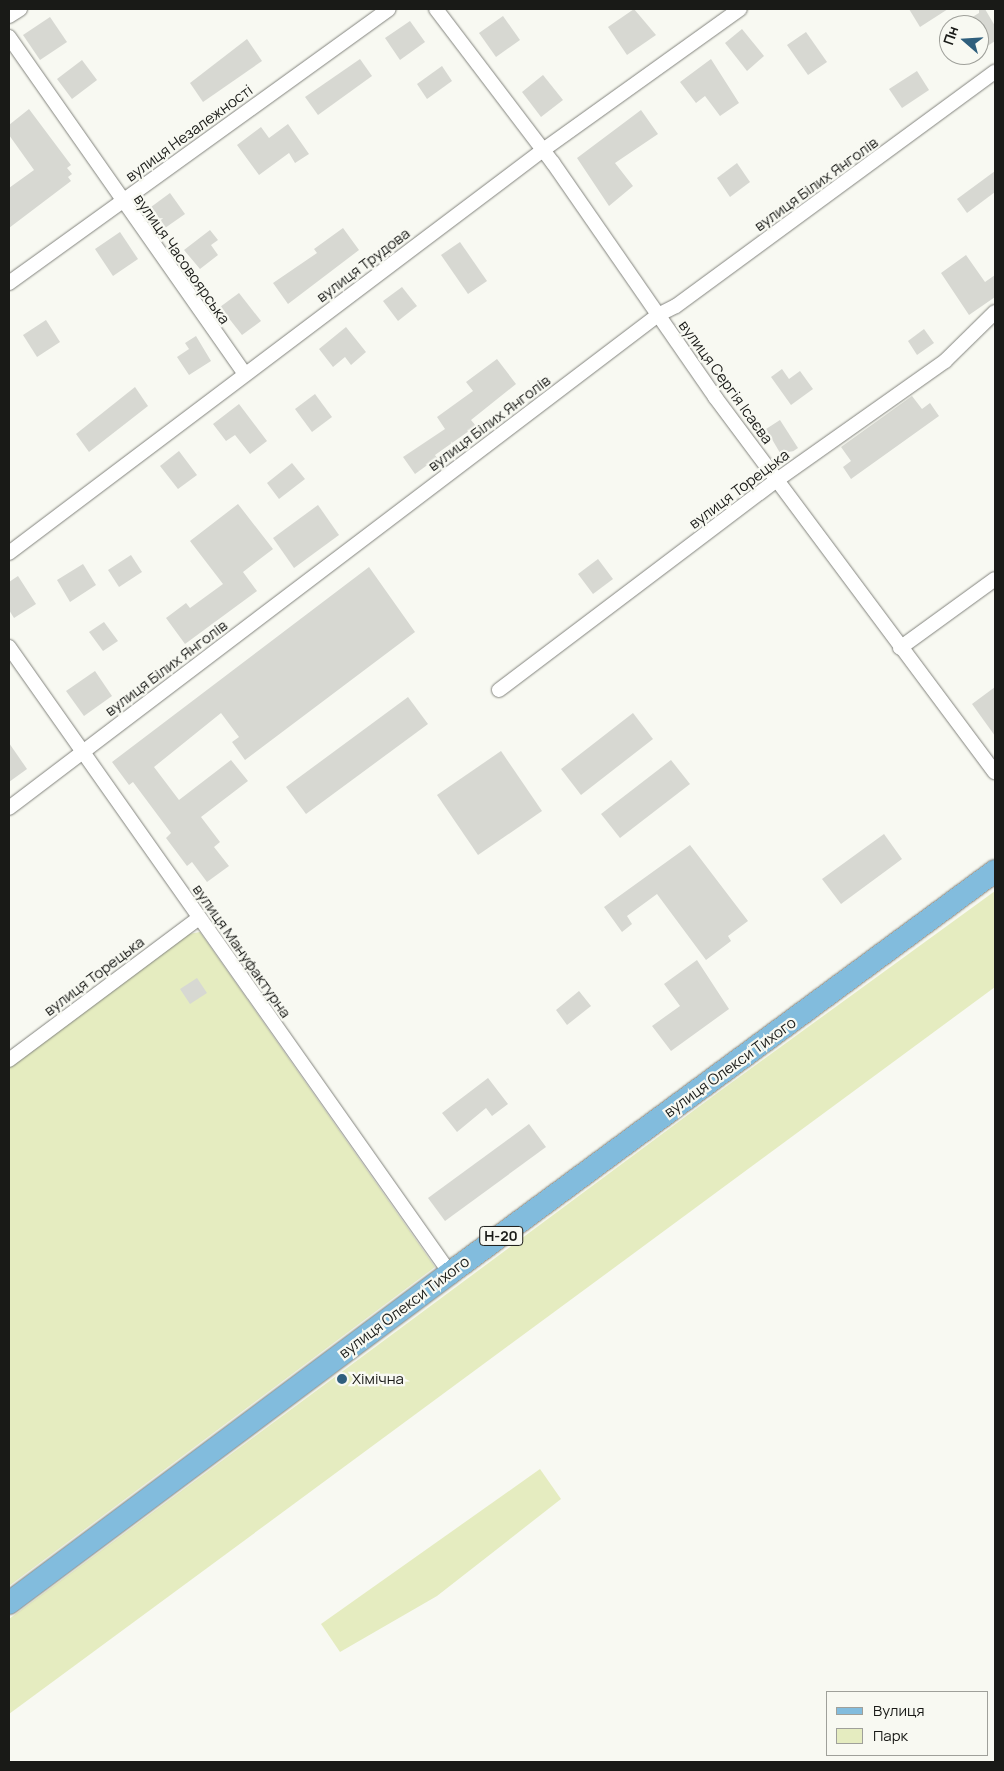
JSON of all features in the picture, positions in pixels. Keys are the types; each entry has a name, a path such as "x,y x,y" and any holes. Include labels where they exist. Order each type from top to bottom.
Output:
{"main road":[{"name":"вулиця Олекси Тихого","path":"9,1603 450,1273 995,872"}],"street":[{"path":"9,16 20,9"},
{"name":"вулиця Незалежності","path":"9,283 389,9"},
{"name":"вулиця Сергія Ісаєва","path":"436,9 543,150 776,480 900,648 995,772"},
{"name":"вулиця Трудова","path":"9,553 543,150 740,9"},
{"name":"вулиця Часовоярська","path":"9,38 109,177 122,201 245,374"},
{"name":"вулиця Білих Янголів","path":"9,808 658,315 684,300 995,72"},
{"name":"вулиця Торецька","path":"499,690 776,480 945,361 995,312"},
{"path":"900,648 995,579"},
{"name":"вулиця Мануфактурна","path":"9,647 450,1273"},
{"name":"вулиця Торецька","path":"9,1060 200,918"}],"green space":[{"path":"995,891 995,987 9,1714 9,1619 720,1091"},
{"path":"200,932 435,1267 9,1586 9,1068 189,934"},
{"path":"540,1469 561,1499 437,1596 340,1652 321,1624"}],"building":[{"path":"634,9 656,35 627,55 608,27"},
{"path":"909,9 948,9 920,27"},
{"path":"979,9 985,9 989,15 976,15 979,13"},
{"path":"503,16 520,40 496,57 479,33"},
{"path":"989,16 995,26 995,41 989,45"},
{"path":"50,17 67,42 40,60 23,35"},
{"path":"410,21 425,42 400,60 385,38"},
{"path":"742,29 764,56 747,71 725,43"},
{"path":"806,32 827,62 808,75 787,45"},
{"path":"247,39 262,61 203,102 190,83"},
{"path":"360,59 372,76 318,115 305,97"},
{"path":"711,59 739,103 720,116 705,96 696,103 680,82"},
{"path":"82,60 97,80 72,99 57,79"},
{"path":"442,66 452,81 427,99 417,84"},
{"path":"917,71 929,90 902,108 889,89"},
{"path":"543,75 563,100 541,117 522,92"},
{"path":"29,109 71,165 67,168 72,174 68,177 71,181 9,228 9,188 34,170 9,135 9,125"},
{"path":"641,110 658,134 615,163 633,186 609,206 577,158"},
{"path":"288,124 309,154 295,163 289,153 259,175 237,145 261,127 269,138"},
{"path":"737,163 750,182 730,197 717,178"},
{"path":"995,171 995,192 967,213 957,199"},
{"path":"170,193 185,214 165,228 151,207"},
{"path":"343,228 359,250 288,304 273,283 317,253 314,249"},
{"path":"210,230 218,240 211,245 218,255 200,269 184,250"},
{"path":"120,232 138,259 113,276 95,249"},
{"path":"460,242 487,281 468,294 441,255"},
{"path":"966,255 985,282 995,275 995,297 969,315 941,273"},
{"path":"402,287 417,306 398,321 383,301"},
{"path":"239,293 261,321 242,335 220,307"},
{"path":"46,320 60,342 37,357 23,335"},
{"path":"346,327 366,352 351,365 345,357 333,367 319,349"},
{"path":"924,329 934,343 917,355 908,341"},
{"path":"196,336 211,361 189,375 177,357 189,349 185,343"},
{"path":"497,359 516,384 471,420 476,426 435,455 437,458 415,474 403,457 445,429 437,417 473,391 466,382"},
{"path":"782,369 789,379 800,371 813,389 791,405 771,377"},
{"path":"135,387 148,406 89,452 76,434"},
{"path":"315,394 332,417 312,432 295,409"},
{"path":"912,396 922,409 930,403 939,416 851,479 843,467 851,461 841,447"},
{"path":"239,404 267,441 250,454 235,435 226,441 213,424"},
{"path":"780,420 798,448 783,458 766,429"},
{"path":"179,451 197,475 178,489 160,466"},
{"path":"292,463 305,479 279,499 267,483"},
{"path":"238,504 273,549 243,572 257,591 185,644 166,618 186,603 190,608 223,584 190,541"},
{"path":"318,505 339,535 294,568 273,538"},
{"path":"131,555 142,572 119,587 108,570"},
{"path":"598,559 613,579 593,594 578,574"},
{"path":"83,564 96,585 70,602 57,580"},
{"path":"369,567 415,632 245,760 232,742 239,737 221,713 154,767 179,800 231,760 248,781 201,817 220,842 214,847 229,866 207,882 192,862 187,866 166,838 171,833 133,782 129,785 112,762"},
{"path":"18,576 36,604 14,618 9,610 9,582"},
{"path":"104,622 118,641 103,651 89,632"},
{"path":"95,671 112,696 84,716 66,691"},
{"path":"995,687 995,736 972,704"},
{"path":"408,697 428,724 306,814 286,787"},
{"path":"633,713 653,739 581,795 561,769"},
{"path":"9,743 27,769 9,782"},
{"path":"501,751 542,811 478,855 437,795"},
{"path":"671,760 690,784 620,838 601,814"},
{"path":"884,834 902,859 841,904 822,879"},
{"path":"690,845 748,921 728,936 731,941 706,960 657,894 627,916 632,924 622,932 604,907"},
{"path":"697,960 729,1009 671,1051 652,1026 680,1006 664,984"},
{"path":"197,978 207,993 190,1004 180,989"},
{"path":"579,991 591,1006 567,1025 556,1010"},
{"path":"488,1078 508,1104 492,1116 486,1108 457,1132 442,1113"},
{"path":"529,1124 546,1147 445,1221 428,1198"}],"place":[{"name":"Хімічна","path":"342,1379"}]}
